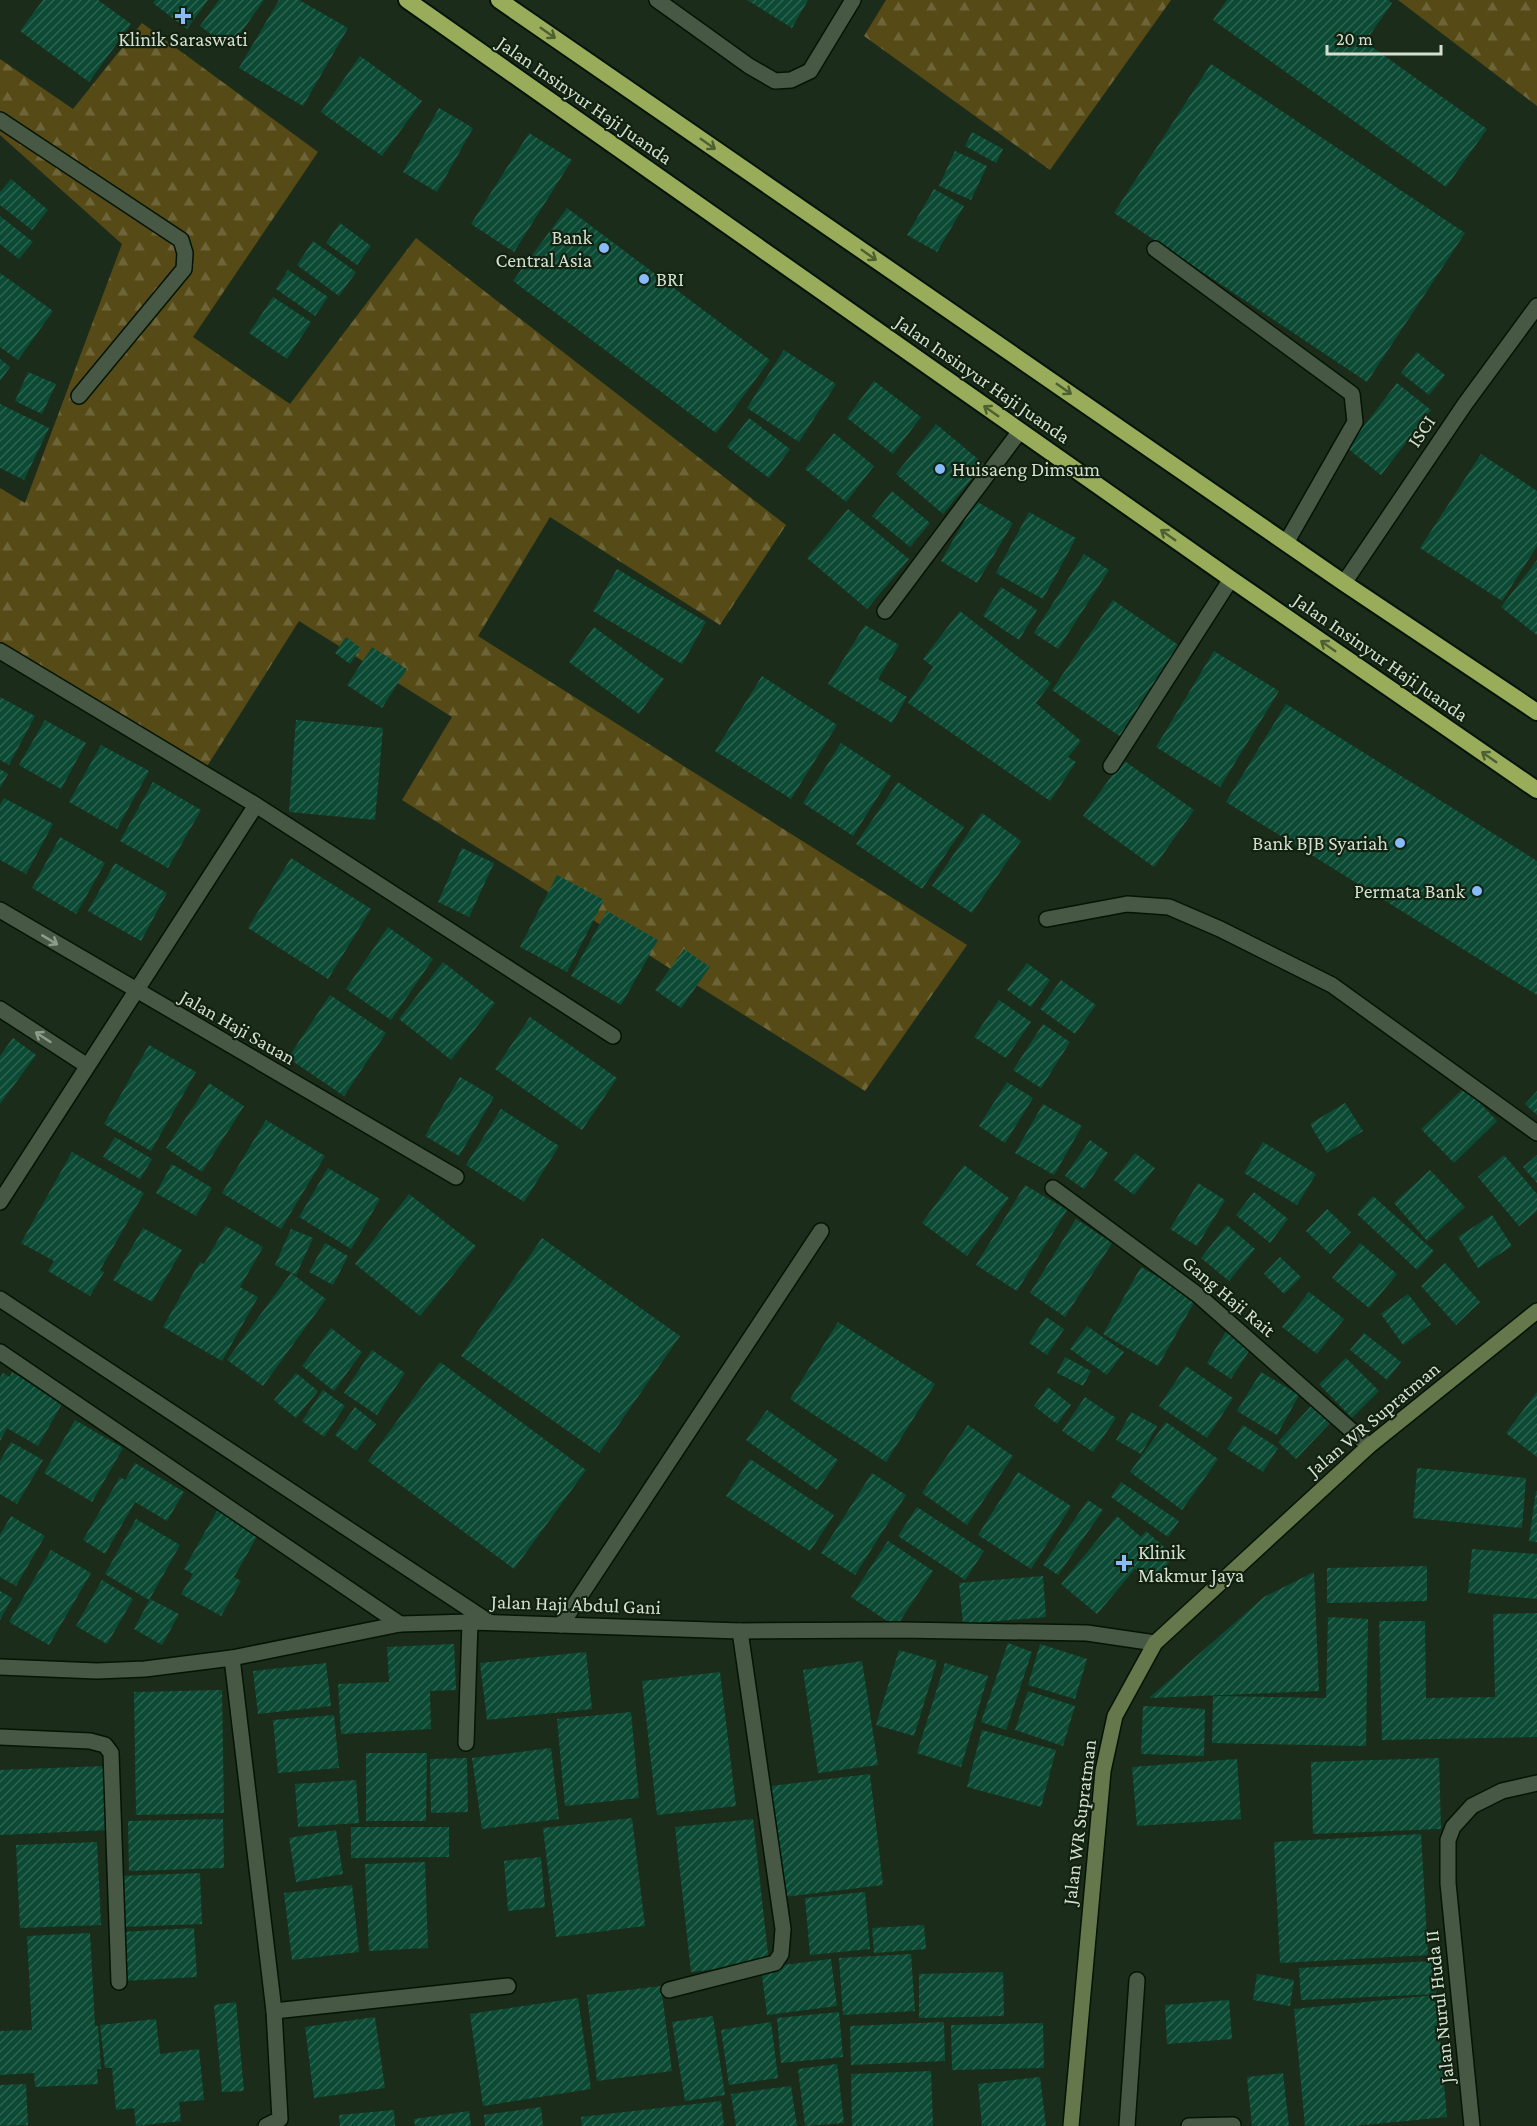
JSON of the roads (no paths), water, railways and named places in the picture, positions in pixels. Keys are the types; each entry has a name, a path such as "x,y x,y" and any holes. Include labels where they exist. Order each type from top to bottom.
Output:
{"highway":[{"name":"Jalan Insinyur Haji Juanda","path":"407,0 1231,579 1537,790"},
{"name":"Jalan Insinyur Haji Juanda","path":"500,0 1344,583 1537,712"}],"main road":[{"name":"Jalan WR Supratman","path":"1071,2126 1102,1771 1115,1716 1155,1643 1370,1446 1537,1311"}],"street":[{"path":"657,0 749,66 776,81 791,80 810,71 853,0"},
{"path":"0,120 182,240 185,253 184,269 79,396"},
{"path":"1155,249 1352,394 1356,422 1286,543"},
{"name":"ISCI","path":"1344,583 1465,404 1537,306"},
{"path":"885,611 1020,431"},
{"path":"1111,766 1231,579"},
{"path":"0,651 256,805 613,1036"},
{"path":"0,1202 86,1065 136,992 256,805"},
{"path":"1047,919 1127,904 1169,907 1220,929 1332,985 1537,1133"},
{"name":"Jalan Haji Sauan","path":"0,910 136,992 456,1177"},
{"path":"0,1009 86,1065"},
{"name":"Gang Haji Rait","path":"1053,1188 1198,1295 1370,1446"},
{"path":"561,1625 821,1231"},
{"path":"0,1299 489,1622"},
{"path":"0,1352 400,1624"},
{"path":"466,1743 470,1622"},
{"name":"Jalan Haji Abdul Gani","path":"0,1667 97,1671 145,1669 232,1658 400,1624 470,1622 740,1631 900,1630 1087,1633 1155,1643"},
{"path":"669,1990 775,1963 781,1954 783,1929 740,1631"},
{"path":"232,1658 274,2012 278,2124"},
{"path":"0,1737 90,1741 105,1745 111,1753 119,1982"},
{"name":"Jalan Nurul Huda II","path":"1472,2126 1446,1859 1453,1827 1472,1806 1502,1791 1537,1783"},
{"path":"1127,2126 1137,1980"},
{"path":"274,2012 508,1986"},
{"path":"1189,2126 1233,2125"}],"place":[{"name":"Klinik Saraswati","path":"183,16"},
{"name":"Bank Central Asia","path":"604,248"},
{"name":"BRI","path":"644,279"},
{"name":"Huisaeng Dimsum","path":"940,469"},
{"name":"Bank BJB Syariah","path":"1400,843"},
{"name":"Permata Bank","path":"1477,891"},
{"name":"Klinik Makmur Jaya","path":"1124,1563"}]}
